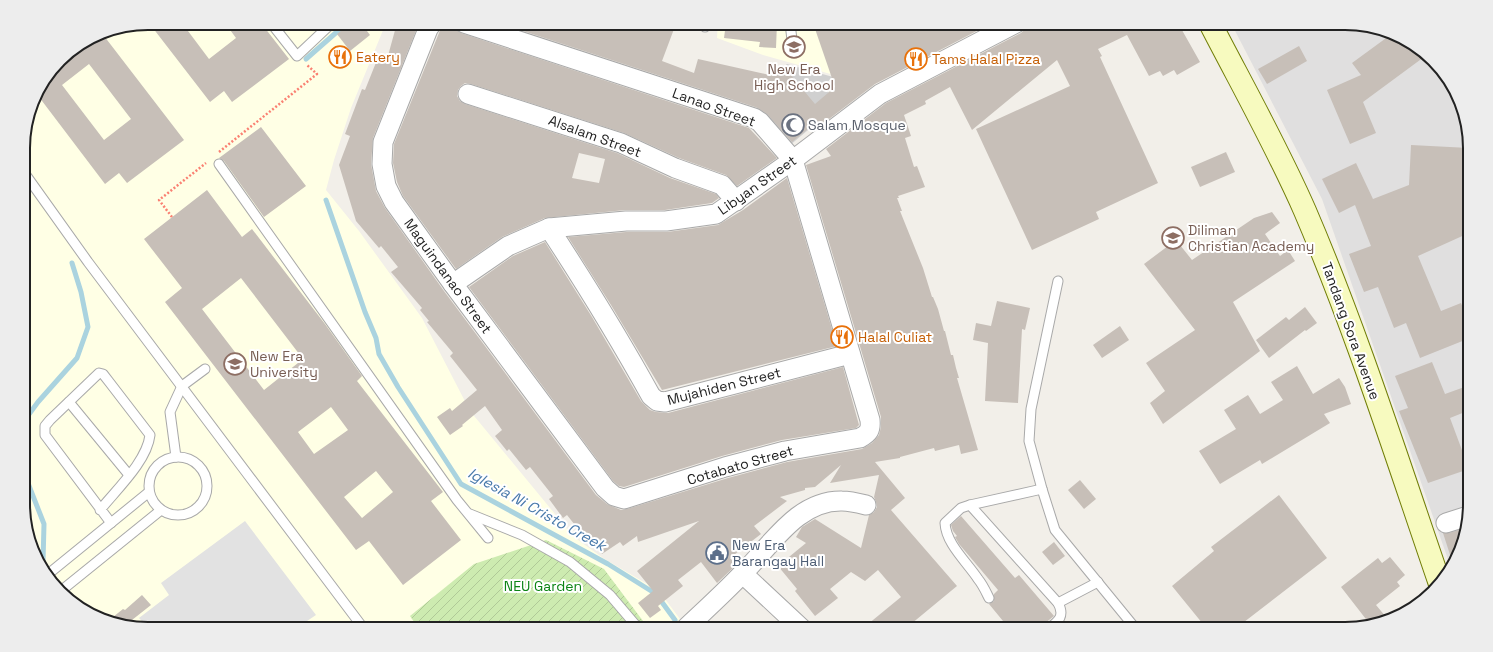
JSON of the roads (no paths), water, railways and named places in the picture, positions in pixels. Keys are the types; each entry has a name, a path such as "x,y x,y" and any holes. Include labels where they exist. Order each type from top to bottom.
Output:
{"main road":[{"name":"Tandang Sora Avenue","path":"1214,30 1286,170 1320,246 1354,337 1438,578"}],"street":[{"name":"Maguindanao Street","path":"428,30 383,142 382,164 386,186 394,202 453,284 596,476 614,496"},
{"name":"Lanao Street","path":"485,30 754,118 760,122 793,160 870,420 871,428 868,434"},
{"name":"Libyan Street","path":"453,284 508,246 549,228 626,221 666,221 716,214 793,160 880,94 1003,30"},
{"name":"Alsalam Street","path":"468,94 621,143 675,168 722,185 736,200"},
{"name":"Mujahiden Street","path":"549,228 619,338 651,396 657,402 665,402 850,354"},
{"name":"Cotabato Street","path":"614,496 624,499 785,451 860,438 868,434"},
{"path":"692,622 743,574 787,526 806,511 825,503 842,501 866,505"},
{"path":"1446,523 1462,518"},
{"path":"743,574 794,622"}],"lane":[{"path":"277,30 297,56 325,30"},
{"path":"791,30 792,40"},
{"path":"216,160 457,500 488,538"},
{"path":"30,181 88,262 359,622"},
{"path":"1058,281 1031,409 1029,441 1055,530 1130,622"},
{"path":"176,457 170,412 182,386 205,369"},
{"path":"100,510 140,460 149,444 150,435 110,382 103,374 99,373 45,426 45,435 100,510 111,523"},
{"path":"69,402 129,475"},
{"path":"176,457 184,457 192,460 204,472 207,489 201,504 195,510 188,514 179,516 171,515 161,510 152,499 149,492 150,475 154,468 160,462 168,458 176,457"},
{"path":"989,598 980,581 949,539 946,531 946,523 961,508 1042,489"},
{"path":"51,572 149,492"},
{"path":"970,505 1058,603 1062,609 1058,622"},
{"path":"65,587 161,510"},
{"path":"469,514 522,535 570,562 610,595 633,622"},
{"path":"1058,603 1098,582"}],"waterway":[{"name":"Iglesia Ni Cristo Creek","path":"306,59 339,30"},
{"name":"Iglesia Ni Cristo Creek","path":"326,200 365,312 376,338 379,354 398,387 461,484 608,564 656,594 675,620"},
{"name":"Iglesia Ni Cristo Creek","path":"30,413 77,358 88,327 81,292 72,263"},
{"name":"Iglesia Ni Cristo Creek","path":"30,488 44,524 43,557"}],"place":[{"name":"New Era High School","path":"794,47"},
{"name":"Eatery","path":"340,57"},
{"name":"Tams Halal Pizza","path":"916,59"},
{"name":"Salam Mosque","path":"793,125"},
{"name":"Diliman Christian Academy","path":"1173,238"},
{"name":"Halal Culiat","path":"842,337"},
{"name":"New Era University","path":"235,364"},
{"name":"New Era Barangay Hall","path":"717,553"}],"park label":[{"name":"NEU Garden","path":"543,586"}]}
